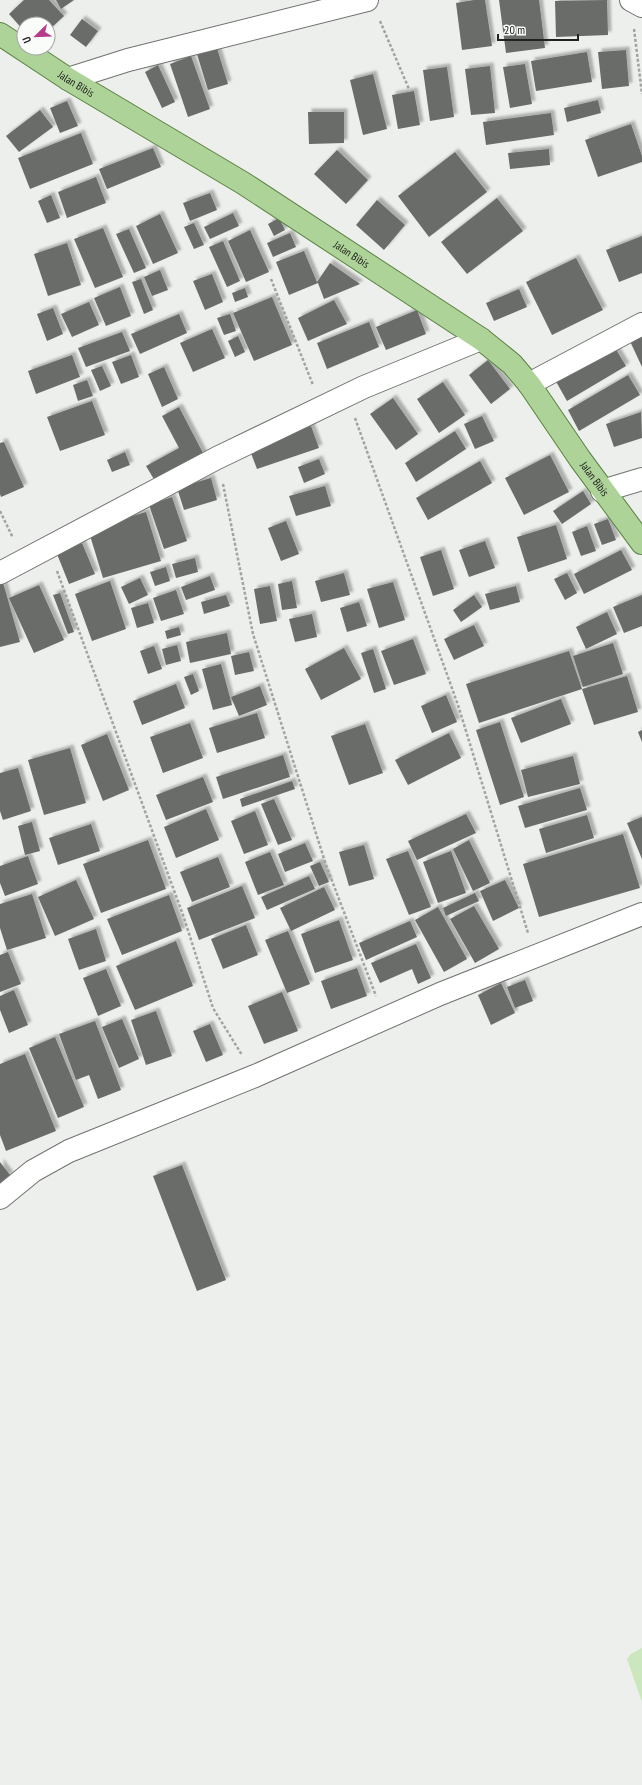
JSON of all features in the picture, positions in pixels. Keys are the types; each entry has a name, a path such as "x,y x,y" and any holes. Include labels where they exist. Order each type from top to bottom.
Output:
{"main road":[{"name":"Jalan Bibis","path":"0,34 68,79 243,183 481,339 512,364 529,384 602,491 642,543"}],"street":[{"path":"631,0 642,6"},
{"path":"68,79 128,60 372,7"},
{"path":"529,384 642,324"},
{"path":"0,573 217,458 364,386 481,339"},
{"path":"602,491 642,479"},
{"path":"0,1198 33,1171 69,1151 255,1076 440,994 642,914"}],"path":[{"path":"631,0 642,94"},
{"path":"372,7 409,89"},
{"path":"270,279 322,407"},
{"path":"347,395 458,705 535,956"},
{"path":"217,458 253,634 326,865 384,1019"},
{"path":"0,511 23,560"},
{"path":"49,548 183,915 213,1008 255,1076"}],"green space":[{"path":"642,1648 642,1702 627,1659 631,1654"}],"building":[{"path":"24,0 49,0 64,16 56,24 56,16 16,16 16,22 9,14"},
{"path":"56,0 74,0 61,9"},
{"path":"485,0 492,46 462,50 456,3"},
{"path":"499,0 539,0 545,48 506,53"},
{"path":"607,0 608,35 556,37 555,1"},
{"path":"82,19 98,31 86,47 70,35"},
{"path":"216,45 228,84 208,90 196,51"},
{"path":"626,50 629,86 602,89 598,52"},
{"path":"587,52 592,82 536,91 531,61"},
{"path":"191,56 210,109 188,117 170,64"},
{"path":"525,64 532,104 510,108 503,67"},
{"path":"158,65 175,102 162,108 145,72"},
{"path":"490,66 495,113 471,115 465,69"},
{"path":"447,67 454,117 430,121 423,70"},
{"path":"373,74 387,129 363,135 350,80"},
{"path":"414,91 420,125 398,129 392,95"},
{"path":"598,100 601,113 567,122 564,108"},
{"path":"67,101 78,126 60,133 50,108"},
{"path":"40,110 53,127 19,152 6,136"},
{"path":"308,112 344,112 344,143 309,144"},
{"path":"551,113 554,135 486,145 483,122"},
{"path":"631,124 642,156 642,162 598,177 585,140"},
{"path":"81,133 93,164 30,189 18,158"},
{"path":"153,148 161,167 107,189 99,169"},
{"path":"549,149 550,165 510,169 508,153"},
{"path":"337,150 368,180 346,204 314,174"},
{"path":"455,152 487,192 429,237 398,196"},
{"path":"96,177 106,203 67,218 58,192"},
{"path":"210,193 217,210 190,221 183,203"},
{"path":"51,195 60,218 47,223 38,201"},
{"path":"497,198 523,231 467,274 441,242"},
{"path":"377,200 405,225 384,250 356,225"},
{"path":"233,213 239,226 210,239 204,227"},
{"path":"160,214 178,253 153,264 136,226"},
{"path":"279,218 285,230 274,236 268,224"},
{"path":"194,223 204,245 194,249 184,227"},
{"path":"103,228 123,277 95,288 74,239"},
{"path":"129,229 146,268 134,273 116,234"},
{"path":"250,230 269,272 246,282 228,241"},
{"path":"290,233 296,247 273,257 267,243"},
{"path":"642,236 642,273 619,282 606,250"},
{"path":"223,241 240,281 227,287 209,247"},
{"path":"67,243 81,285 48,296 34,254"},
{"path":"304,251 317,282 330,263 360,284 324,299 318,283 289,295 276,262"},
{"path":"576,258 603,310 552,335 526,282"},
{"path":"160,270 168,290 152,296 144,277"},
{"path":"212,274 223,302 205,310 193,281"},
{"path":"141,279 153,310 144,314 132,282"},
{"path":"120,287 131,316 106,326 94,298"},
{"path":"245,288 248,297 235,302 232,293"},
{"path":"519,289 527,307 494,321 486,303"},
{"path":"272,297 292,345 254,361 233,313"},
{"path":"334,300 347,324 308,341 298,318"},
{"path":"89,302 99,325 72,337 61,314"},
{"path":"53,308 63,334 47,341 37,314"},
{"path":"417,310 426,334 386,350 376,327"},
{"path":"179,314 187,333 140,354 131,334"},
{"path":"230,314 236,331 224,335 217,318"},
{"path":"369,322 379,347 327,369 317,343"},
{"path":"212,329 225,358 193,372 180,343"},
{"path":"122,332 130,351 86,367 78,348"},
{"path":"642,333 642,367 629,339"},
{"path":"238,336 245,352 235,357 228,341"},
{"path":"612,343 626,366 567,401 554,378"},
{"path":"72,355 80,377 36,394 28,371"},
{"path":"131,355 139,377 121,384 112,362"},
{"path":"488,360 510,389 491,404 469,375"},
{"path":"102,366 111,386 100,391 91,370"},
{"path":"164,367 178,399 162,407 148,374"},
{"path":"628,375 640,395 579,431 568,410"},
{"path":"87,380 93,396 78,401 73,385"},
{"path":"443,382 465,415 439,433 417,399"},
{"path":"393,398 418,434 396,450 370,414"},
{"path":"92,401 105,435 60,451 47,417"},
{"path":"179,407 204,455 155,481 146,466 179,448 162,416"},
{"path":"641,412 642,438 614,447 606,424"},
{"path":"482,416 494,441 475,449 464,424"},
{"path":"311,426 319,448 257,469 249,448"},
{"path":"455,431 466,449 416,482 405,463"},
{"path":"4,442 24,487 1,497 0,443"},
{"path":"125,452 130,465 112,472 107,460"},
{"path":"550,455 569,492 524,515 505,478"},
{"path":"319,459 325,474 304,483 298,467"},
{"path":"480,461 492,483 428,520 416,498"},
{"path":"211,478 217,500 184,510 177,488"},
{"path":"325,486 331,506 296,516 289,496"},
{"path":"583,491 591,504 562,524 553,511"},
{"path":"172,497 187,541 164,549 149,505"},
{"path":"146,512 161,561 103,578 88,529"},
{"path":"608,519 616,540 602,545 594,524"},
{"path":"286,521 299,554 281,561 268,528"},
{"path":"556,525 567,559 528,572 517,537"},
{"path":"587,526 596,551 581,556 572,532"},
{"path":"485,541 495,568 469,577 459,550"},
{"path":"82,543 95,574 69,584 57,554"},
{"path":"441,550 454,589 433,596 420,557"},
{"path":"621,550 632,570 584,594 574,574"},
{"path":"195,558 198,572 176,578 172,564"},
{"path":"166,567 170,581 155,586 150,572"},
{"path":"344,573 350,595 321,602 315,581"},
{"path":"567,573 577,593 565,600 554,579"},
{"path":"210,576 215,590 186,600 181,587"},
{"path":"140,578 148,595 129,604 121,587"},
{"path":"0,579 2,579 20,642 0,647"},
{"path":"110,581 126,629 92,641 75,594"},
{"path":"292,581 297,608 282,610 278,584"},
{"path":"393,582 405,620 379,628 367,589"},
{"path":"39,585 64,640 34,653 9,598"},
{"path":"270,586 277,621 260,624 254,589"},
{"path":"516,586 520,602 490,610 485,594"},
{"path":"176,590 184,614 161,621 153,598"},
{"path":"60,593 74,632 68,634 53,595"},
{"path":"226,595 230,606 204,614 201,602"},
{"path":"474,595 482,607 461,622 453,610"},
{"path":"642,595 642,626 624,633 613,607"},
{"path":"359,602 367,626 347,632 340,608"},
{"path":"148,603 154,623 137,628 131,608"},
{"path":"607,612 617,634 586,649 576,627"},
{"path":"312,614 317,637 295,642 289,619"},
{"path":"474,625 484,646 454,660 444,639"},
{"path":"179,627 181,635 167,639 165,631"},
{"path":"227,633 231,654 190,663 186,642"},
{"path":"413,639 426,674 394,685 381,651"},
{"path":"613,643 623,674 583,687 573,656"},
{"path":"177,645 181,661 166,665 162,649"},
{"path":"154,646 162,669 148,674 140,651"},
{"path":"344,648 361,679 321,700 305,669"},
{"path":"373,649 386,689 374,693 361,653"},
{"path":"569,651 582,689 479,723 466,684"},
{"path":"249,652 254,671 235,675 231,656"},
{"path":"221,664 232,705 213,710 202,669"},
{"path":"193,674 199,691 191,695 184,677"},
{"path":"627,676 638,712 594,725 582,689"},
{"path":"176,684 185,708 142,725 133,701"},
{"path":"260,686 267,705 239,716 231,697"},
{"path":"446,695 457,722 432,733 421,706"},
{"path":"561,699 571,724 521,743 511,718"},
{"path":"257,713 265,738 217,753 209,728"},
{"path":"500,722 524,797 500,805 476,730"},
{"path":"190,723 203,758 163,773 150,737"},
{"path":"365,724 383,773 349,785 331,736"},
{"path":"642,730 642,742 638,732"},
{"path":"449,733 461,758 408,785 395,760"},
{"path":"107,734 129,790 103,801 81,745"},
{"path":"70,748 86,803 44,815 28,760"},
{"path":"283,755 290,777 223,799 216,777"},
{"path":"573,756 580,784 528,797 521,770"},
{"path":"18,768 31,811 3,820 0,811 0,773"},
{"path":"203,777 213,802 166,820 156,795"},
{"path":"292,781 295,789 242,807 240,799"},
{"path":"580,788 587,810 525,828 518,806"},
{"path":"274,799 292,840 278,845 261,804"},
{"path":"206,809 219,840 176,858 164,827"},
{"path":"255,811 268,845 244,854 231,821"},
{"path":"466,814 476,833 417,860 408,841"},
{"path":"587,815 594,838 546,853 539,829"},
{"path":"642,817 642,859 627,823"},
{"path":"32,822 40,851 25,855 18,826"},
{"path":"91,824 100,851 58,865 49,838"},
{"path":"623,834 640,888 539,917 523,864"},
{"path":"148,840 166,889 101,913 83,864"},
{"path":"469,840 490,883 473,891 453,849"},
{"path":"305,843 313,861 285,872 278,854"},
{"path":"364,845 374,879 349,886 339,852"},
{"path":"408,851 431,907 409,915 386,859"},
{"path":"451,851 466,893 438,903 423,862"},
{"path":"270,852 284,885 258,895 245,862"},
{"path":"28,856 38,884 5,896 0,883 0,866"},
{"path":"218,857 230,887 192,902 180,872"},
{"path":"320,862 329,882 319,886 310,866"},
{"path":"309,876 315,889 267,910 261,897"},
{"path":"76,880 94,919 55,936 38,897"},
{"path":"505,880 519,908 493,921 480,891"},
{"path":"242,886 255,918 199,940 187,908"},
{"path":"324,887 335,910 291,931 280,908"},
{"path":"475,893 479,901 446,916 443,908"},
{"path":"32,894 46,938 7,950 0,928 0,904"},
{"path":"169,895 182,931 122,955 107,919"},
{"path":"474,906 499,949 475,963 450,919"},
{"path":"438,907 467,959 444,972 415,920"},
{"path":"339,920 353,960 315,973 301,934"},
{"path":"410,921 417,937 366,960 359,943"},
{"path":"246,925 258,955 223,969 211,939"},
{"path":"96,929 106,961 79,970 68,939"},
{"path":"288,931 310,984 287,993 265,940"},
{"path":"176,941 193,986 135,1010 116,966"},
{"path":"416,944 431,978 418,984 412,969 380,983 371,963"},
{"path":"8,952 21,984 0,992 0,955"},
{"path":"357,968 367,996 331,1009 321,981"},
{"path":"106,969 121,1006 98,1016 83,978"},
{"path":"525,980 533,1001 515,1008 507,987"},
{"path":"501,983 515,1013 491,1025 478,995"},
{"path":"14,990 28,1025 9,1033 0,1010 0,996"},
{"path":"282,992 298,1031 264,1044 248,1006"},
{"path":"156,1011 172,1056 146,1065 131,1020"},
{"path":"122,1019 139,1059 119,1068 102,1027"},
{"path":"95,1021 121,1090 98,1099 89,1075 76,1080 59,1034"},
{"path":"210,1024 223,1055 206,1062 193,1031"},
{"path":"55,1037 84,1107 58,1118 29,1048"},
{"path":"25,1054 56,1131 6,1151 0,1135 0,1064"},
{"path":"0,1162 10,1175 0,1183"},
{"path":"182,1165 226,1280 197,1291 153,1176"}]}
